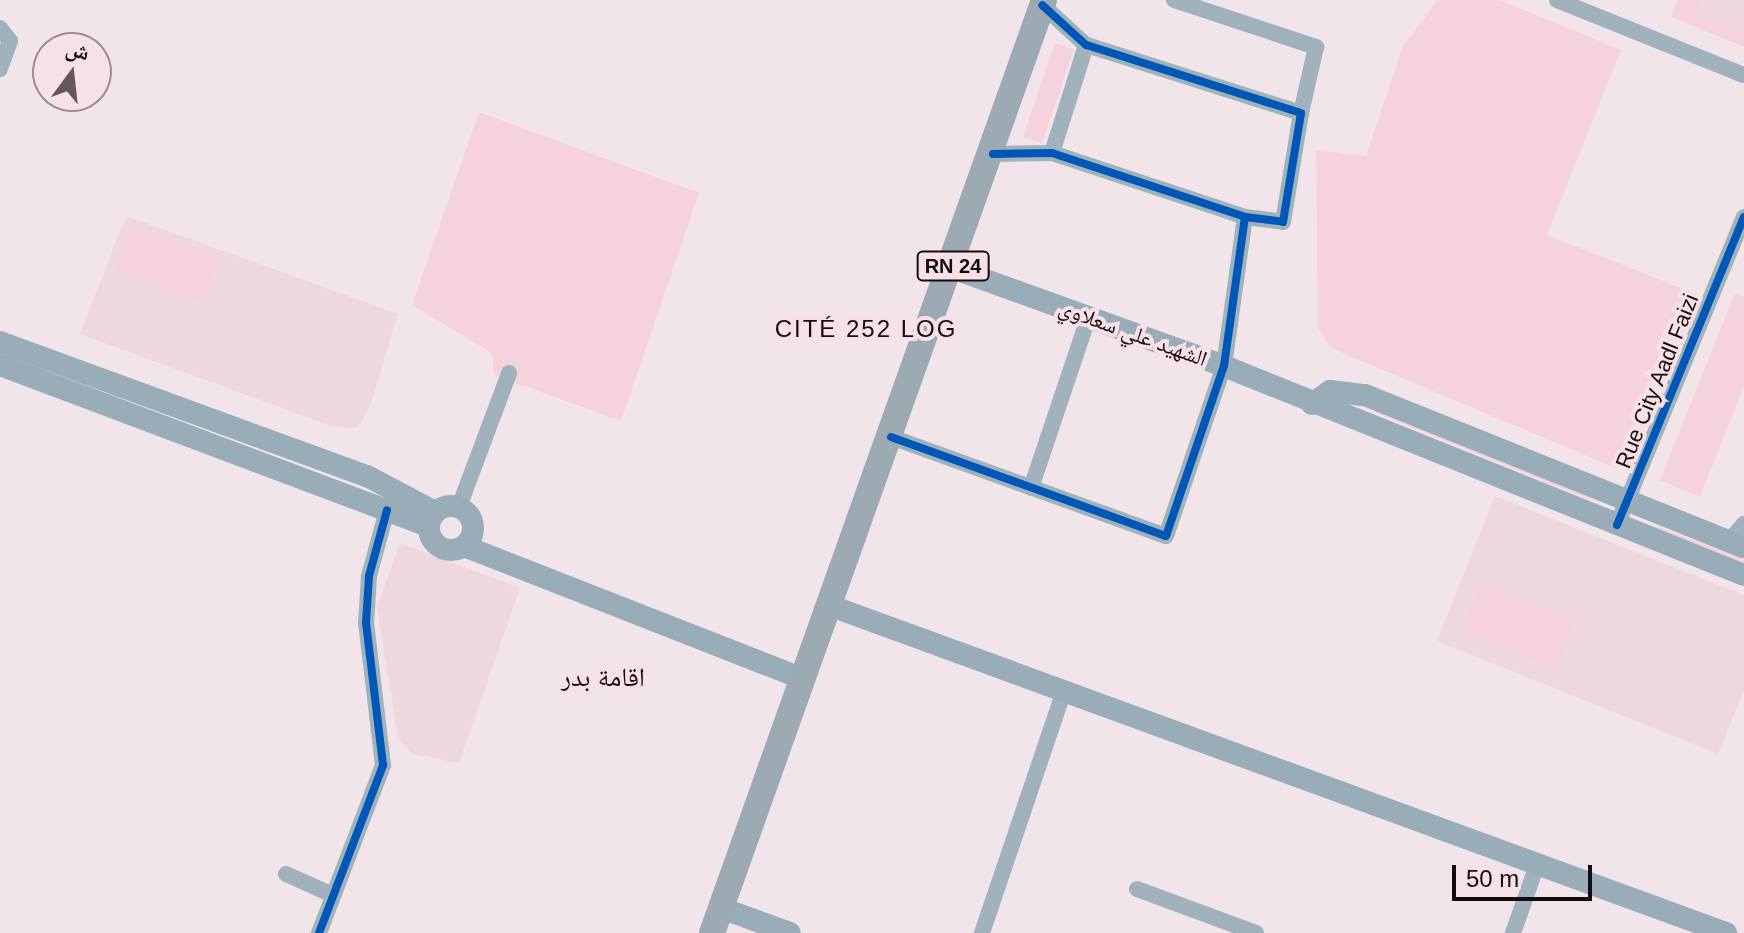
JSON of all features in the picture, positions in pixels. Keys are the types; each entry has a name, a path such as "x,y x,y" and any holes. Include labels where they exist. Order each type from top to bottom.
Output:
{"main road":[{"name":"RN 24","path":"712,933 993,154 1043,3"},
{"name":"الشهيد علي سعلاوي","path":"952,268 1224,366 1312,404"},
{"path":"0,342 367,476 432,519 444,549 468,540 806,672"},
{"path":"0,365 387,510 432,519 459,507 468,540"},
{"name":"Rue City Aadl Faizi","path":"1312,404 1330,391 1353,391 1627,500 1739,537"},
{"path":"1312,404 1744,575"},
{"path":"831,606 1063,694 1726,933"},
{"path":"721,908 790,933"}],"street":[{"path":"993,154 1052,153 1245,217 1283,222 1301,113 1316,47 1174,0"},
{"path":"1557,0 1744,75"},
{"path":"1043,3 1086,45 1301,113"},
{"path":"0,28 10,41 0,69"},
{"path":"1052,153 1086,45"},
{"path":"891,437 1166,536 1224,366 1245,217"},
{"name":"Rue City Aadl Faizi","path":"1617,525 1737,254 1743,223"},
{"path":"1031,488 1089,316"},
{"path":"459,507 509,373"},
{"path":"319,933 383,765 366,623 369,576 387,510"},
{"path":"982,933 1063,694"},
{"path":"1513,933 1537,865"},
{"path":"286,874 333,895"},
{"path":"1137,889 1256,933"}],"shaded area":[{"path":"1438,0 1500,0 1621,50 1547,235 1691,292 1618,469 1331,348 1318,328 1316,150 1366,156 1403,46"},
{"path":"1678,0 1744,0 1744,35 1675,7"},
{"path":"1678,0 1700,0 1695,14 1744,34 1744,47 1671,17"},
{"path":"1055,43 1074,49 1042,143 1023,137"},
{"path":"479,112 699,193 621,421 494,375 492,353 412,305"},
{"path":"126,216 398,314 369,409 357,428 334,427 80,334"},
{"path":"132,228 218,260 202,302 116,270"},
{"path":"1735,293 1744,297 1744,386 1700,497 1660,480"},
{"path":"1370,407 1589,495 1590,500 1374,412"},
{"path":"1495,496 1744,595 1744,690 1718,754 1437,641"},
{"path":"1656,526 1744,559 1744,564 1658,529"},
{"path":"400,543 520,588 459,763 413,754 398,738 377,607"},
{"path":"1481,584 1574,621 1556,668 1462,631"}],"cycle path":[{"path":"993,154 1052,153 1245,217 1283,222 1301,113 1086,45 1042,5"},
{"path":"891,437 1166,536 1224,366 1245,217"},
{"path":"1617,525 1744,217"},
{"path":"319,933 383,765 366,623 369,576 387,510"}],"district":[{"name":"CITÉ 252 LOG","path":"866,329"},
{"name":"اقامة بدر","path":"603,678"}]}
